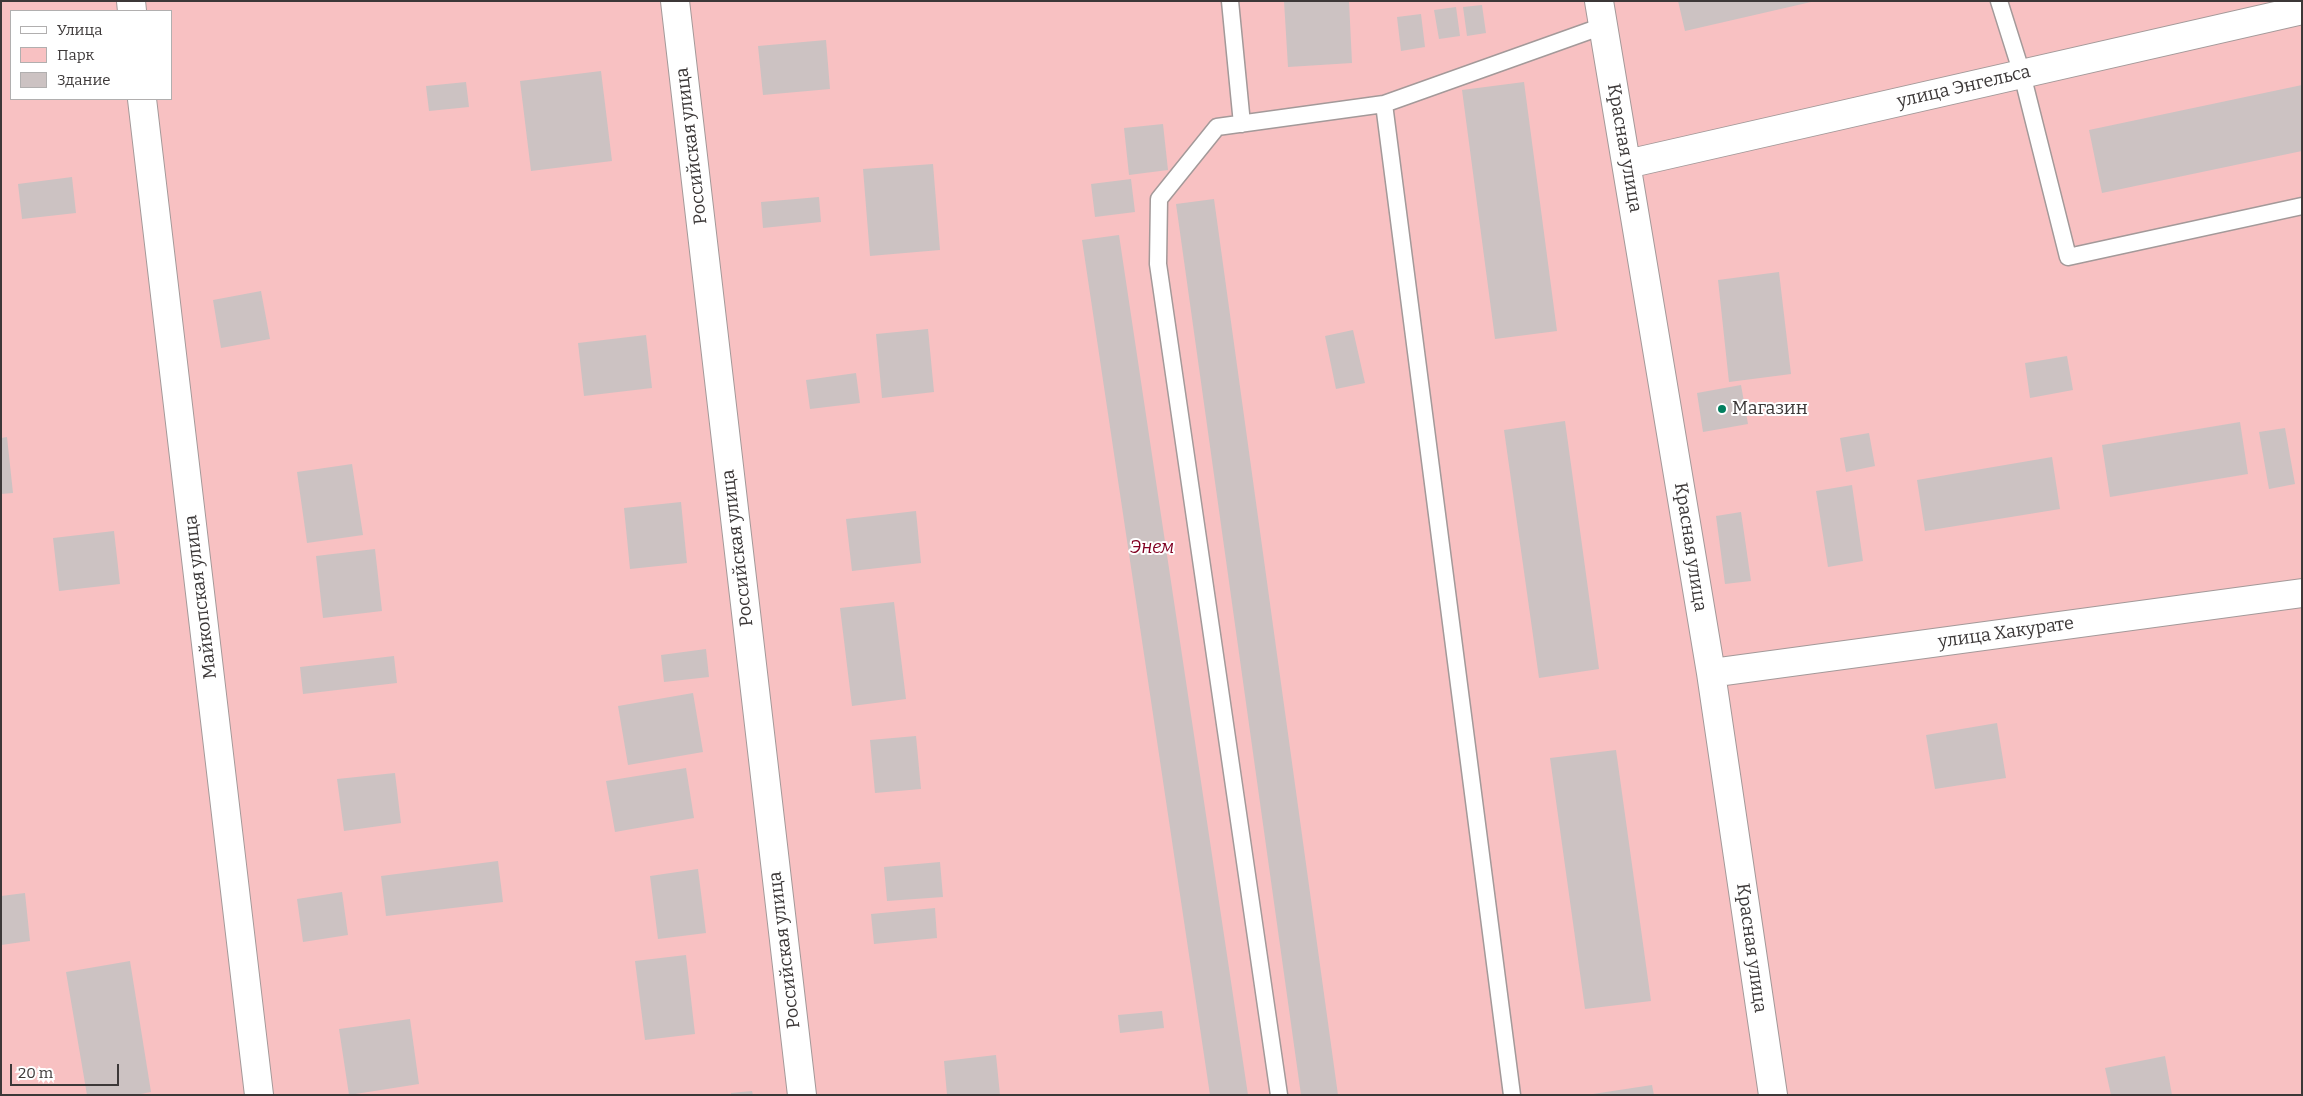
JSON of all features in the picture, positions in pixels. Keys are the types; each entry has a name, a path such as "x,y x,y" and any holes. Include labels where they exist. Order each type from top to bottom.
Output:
{"street":[{"name":"Российская улица","path":"675,1 802,1095"},
{"name":"улица Энгельса","path":"1627,164 2302,10"},
{"name":"Красная улица","path":"1601,13 1711,673 1773,1095"},
{"name":"Майкопская улица","path":"142,100 259,1095"},
{"name":"улица Хакурате","path":"1711,673 2302,593"}],"lane":[{"path":"1230,1 1242,124"},
{"path":"1999,1 2022,74 2068,257 2302,206"},
{"path":"1279,1095 1158,264 1159,200 1217,127 1384,104 1601,13"},
{"path":"1384,104 1512,1095"}],"green space":[{"name":"Энем","path":"1,1 2302,1 2302,1095 1,1095"}],"building":[{"path":"1284,1 1349,1 1352,63 1288,67"},
{"path":"1678,1 1811,1 1811,2 1685,31"},
{"path":"1482,5 1486,33 1467,36 1463,7"},
{"path":"1456,7 1460,36 1439,39 1434,10"},
{"path":"1421,14 1425,47 1401,51 1397,17"},
{"path":"826,40 830,89 763,95 758,46"},
{"path":"601,71 612,161 531,171 520,81"},
{"path":"466,82 469,107 429,111 426,86"},
{"path":"1524,82 1557,331 1495,339 1462,90"},
{"path":"2302,85 2302,151 2102,193 2089,130"},
{"path":"1163,124 1168,170 1129,175 1124,128"},
{"path":"933,164 940,250 870,256 863,169"},
{"path":"72,177 76,213 22,219 18,184"},
{"path":"1131,179 1135,212 1095,217 1091,184"},
{"path":"819,197 821,222 763,228 761,202"},
{"path":"1214,199 1338,1095 1301,1095 1176,204"},
{"path":"1119,235 1248,1095 1210,1095 1082,240"},
{"path":"1779,272 1791,374 1729,382 1718,280"},
{"path":"261,291 270,339 221,348 213,300"},
{"path":"928,329 934,392 882,398 876,334"},
{"path":"1353,330 1365,383 1336,389 1325,336"},
{"path":"646,335 652,388 584,396 578,343"},
{"path":"2067,356 2073,390 2030,398 2025,363"},
{"path":"856,373 860,403 810,409 806,380"},
{"name":"Магазин","path":"1741,385 1748,424 1703,432 1697,393"},
{"path":"1565,421 1599,669 1539,678 1504,430"},
{"path":"2240,422 2248,474 2110,497 2102,445"},
{"path":"2285,428 2295,484 2269,489 2259,432"},
{"path":"1869,433 1875,466 1846,472 1840,438"},
{"path":"7,437 13,493 1,494 1,438"},
{"path":"2052,457 2060,509 1925,531 1917,480"},
{"path":"352,464 363,535 307,543 297,472"},
{"path":"1852,485 1863,561 1828,567 1816,491"},
{"path":"681,502 687,563 630,569 624,508"},
{"path":"916,511 921,563 852,571 846,519"},
{"path":"1741,512 1751,581 1725,584 1716,516"},
{"path":"114,531 120,584 59,591 53,538"},
{"path":"375,549 382,611 323,618 316,556"},
{"path":"894,602 906,699 852,706 840,608"},
{"path":"706,649 709,677 664,682 661,655"},
{"path":"394,656 397,683 303,694 300,667"},
{"path":"693,693 703,752 628,765 618,706"},
{"path":"1997,723 2006,778 1935,789 1926,735"},
{"path":"916,736 921,789 875,793 870,740"},
{"path":"1616,750 1651,1001 1585,1009 1550,758"},
{"path":"686,768 694,818 615,832 606,781"},
{"path":"395,773 401,823 344,831 337,779"},
{"path":"498,861 503,902 386,916 381,876"},
{"path":"940,862 943,897 887,901 884,867"},
{"path":"698,869 706,933 658,939 650,876"},
{"path":"342,892 348,935 303,942 297,899"},
{"path":"25,893 30,941 1,945 1,896"},
{"path":"935,908 937,938 874,944 871,914"},
{"path":"686,955 695,1034 645,1040 635,961"},
{"path":"130,961 151,1092 136,1095 87,1095 66,972"},
{"path":"1162,1011 1164,1028 1120,1033 1118,1015"},
{"path":"410,1019 419,1084 349,1095 339,1029"},
{"path":"996,1055 1000,1095 947,1095 944,1061"},
{"path":"2165,1056 2172,1095 2111,1095 2105,1068"},
{"path":"1652,1085 1654,1095 1593,1095 1593,1094"},
{"path":"752,1091 753,1095 731,1095 731,1093"}],"place":[{"name":"Магазин","path":"1722,409"}]}
